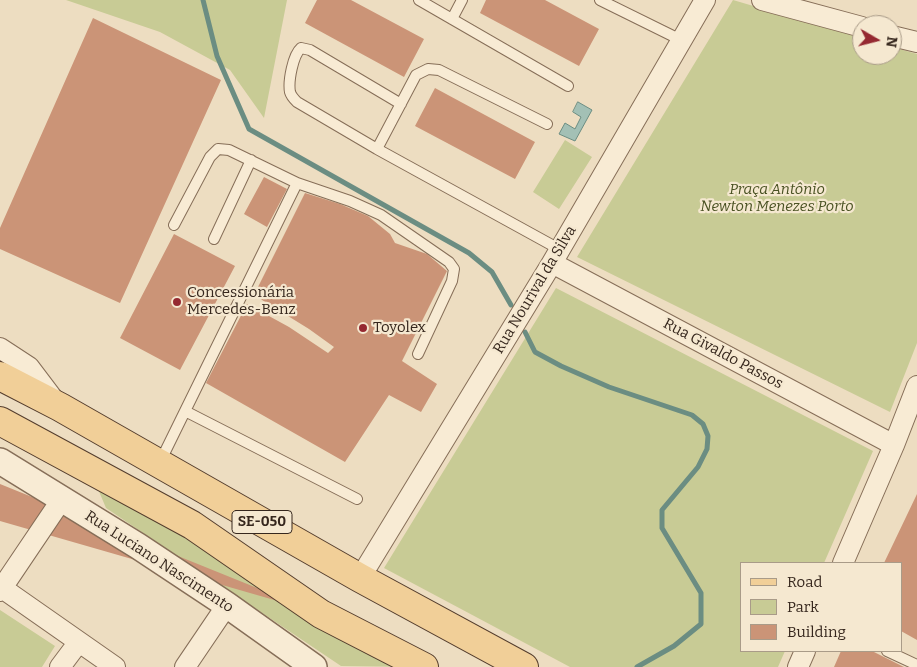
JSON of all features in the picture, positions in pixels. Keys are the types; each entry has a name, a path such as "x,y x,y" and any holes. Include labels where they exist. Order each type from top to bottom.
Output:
{"main road":[{"name":"SE-050","path":"0,376 60,407 360,578 524,667"},
{"name":"SE-050","path":"0,421 192,525 321,614 424,667"}],"street":[{"name":"Rua Nourival da Silva","path":"360,578 555,256 705,0"},
{"path":"762,0 852,24"},
{"path":"902,38 917,42"},
{"name":"Rua Givaldo Passos","path":"555,256 894,445"},
{"path":"0,348 29,367 60,407"},
{"path":"843,562 894,445 917,386"},
{"name":"Rua Luciano Nascimento","path":"0,461 138,546 227,605 314,667"},
{"path":"62,499 1,589 115,667"},
{"path":"185,667 227,605"},
{"path":"60,667 78,643"},
{"path":"798,667 805,652"}],"lane":[{"path":"418,0 568,86"},
{"path":"452,19 462,0"},
{"path":"600,0 682,40"},
{"path":"401,104 310,50 301,48 296,53 289,83 290,94 297,102 555,256"},
{"path":"377,149 416,76 428,68 439,70 547,124"},
{"path":"174,225 210,157 218,150 229,150 298,184 350,201 381,215 449,262 454,269 452,281 418,354"},
{"path":"214,239 251,160"},
{"path":"159,463 298,184"},
{"path":"185,411 357,500"},
{"path":"889,652 917,665"}],"green space":[{"path":"66,0 287,0 264,118 230,70 160,32"},
{"name":"Praça Antônio Newton Menezes Porto","path":"733,0 852,35 852,65 902,65 902,50 917,54 917,343 890,412 577,257"},
{"path":"565,140 592,157 559,209 533,192"},
{"path":"556,288 873,451 824,562 740,562 740,652 785,652 778,667 570,667 384,568"},
{"path":"98,489 417,667 341,666 106,508"},
{"path":"0,610 55,646 42,667 0,667"}],"shaded area":[{"path":"578,102 592,110 575,141 559,134 565,123 575,129 581,117 573,112"}],"building":[{"path":"317,0 351,0 424,39 404,77 305,23"},
{"path":"486,0 545,0 599,29 579,66 480,13"},
{"path":"93,18 221,80 120,303 0,249 0,228"},
{"path":"435,88 535,142 515,179 415,126"},
{"path":"264,177 287,189 267,227 244,214"},
{"name":"Toyolex","path":"305,193 340,204 368,216 390,234 395,243 427,254 447,271 402,361 437,384 421,412 389,395 345,462 206,383 247,304 289,327 328,353 334,347 254,295"},
{"name":"Concessionária Mercedes-Benz","path":"174,234 235,266 180,370 120,338"},
{"path":"0,484 309,609 309,610 0,521"},
{"path":"917,494 917,640 902,632 902,562 884,562"},
{"path":"841,652 874,652 904,667 834,667"}],"waterway":[{"path":"203,0 217,56 249,129 469,253 492,272 511,305"},
{"path":"525,332 535,352 561,366 609,387 692,415 703,424 708,436 707,449 698,467 662,510 662,528 701,593 701,624 674,646 637,667"}],"place":[{"name":"Concessionária Mercedes-Benz","path":"177,302"},
{"name":"Toyolex","path":"363,328"}]}
